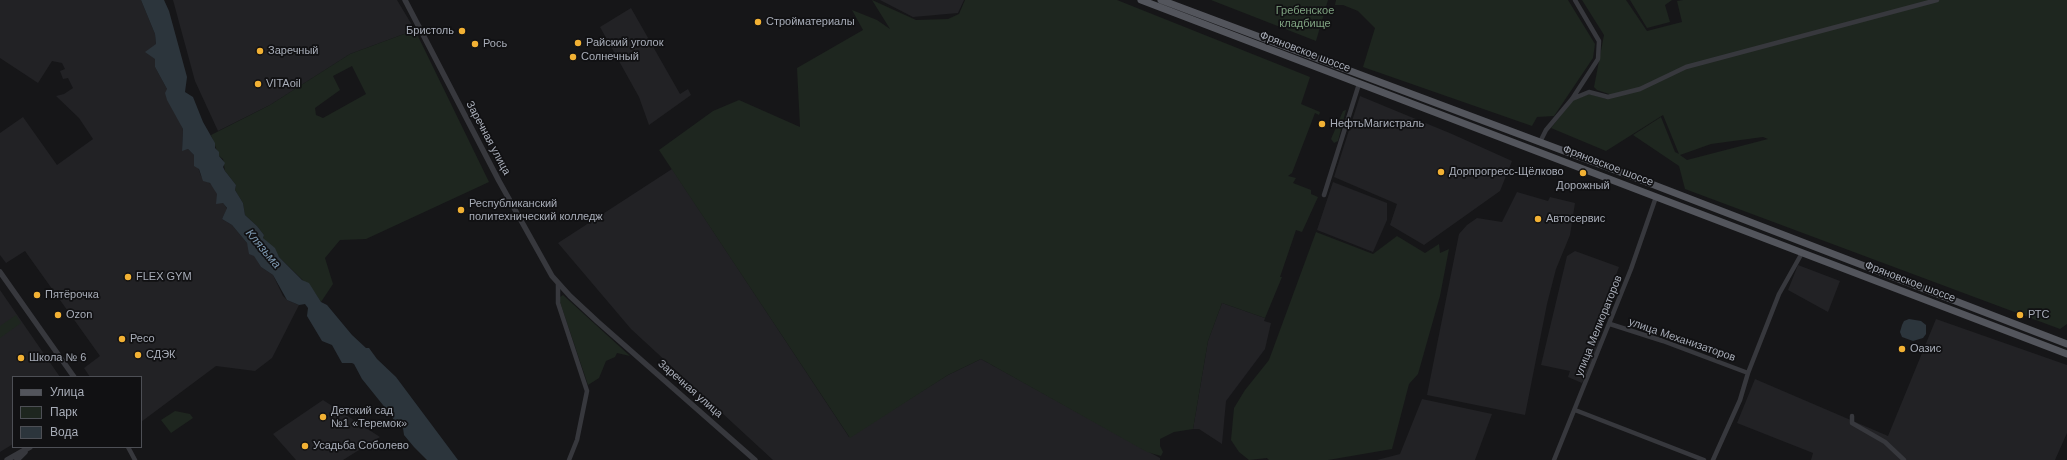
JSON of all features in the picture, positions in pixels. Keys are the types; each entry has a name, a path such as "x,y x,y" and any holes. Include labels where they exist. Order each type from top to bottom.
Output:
{"main road":[{"name":"Фряновское шоссе","path":"1140,0 2067,354"},
{"name":"Фряновское шоссе","path":"1161,0 1540,142 2067,344"}],"street":[{"name":"Заречная улица","path":"405,0 533,244 558,283 598,322 755,460"},
{"path":"1540,142 1546,130 1572,99 1598,59 1600,41 1575,0"},
{"path":"1572,99 1589,92 1608,97 1640,89 1686,67 1936,0"},
{"path":"1324,195 1359,84"},
{"name":"улица Мелиораторов","path":"1554,460 1610,324 1656,197"},
{"path":"1713,460 1740,400 1748,373 1779,294 1802,253"},
{"path":"0,272 73,376"},
{"path":"558,283 558,303 587,391 577,440 569,460"},
{"name":"улица Механизаторов","path":"1610,324 1663,340 1748,373"},
{"path":"1575,410 1704,460"},
{"path":"1852,416 1852,423 1885,442 1904,460"},
{"path":"7,460 28,448"},
{"path":"17,460 29,448"},
{"path":"129,448 135,460"}],"shaded area":[{"path":"0,0 141,0 155,34 155,67 167,89 183,129 182,150 188,149 194,155 201,176 213,186 227,209 222,219 232,225 247,243 261,267 273,275 283,296 287,300 299,305 272,358 255,371 216,366 142,421 142,376 89,376 84,368 100,356 25,251 6,263 0,255 0,133 23,117 57,165 93,139 79,118 56,96 64,94 73,88 68,78 63,79 60,71 65,69 62,63 52,61 38,83 0,58"},
{"path":"173,0 397,0 415,30 350,54 270,105 218,131 195,81"},
{"path":"880,0 964,0 958,13 913,17"},
{"path":"631,8 680,94 688,89 691,95 649,125 639,97 600,27"},
{"path":"1360,96 1452,134 1512,161 1500,191 1424,245 1390,225 1397,204 1334,177"},
{"path":"672,169 849,437 948,375 981,359 1160,458 1160,460 773,460 631,329 558,243"},
{"path":"1333,182 1387,203 1387,220 1373,252 1317,230"},
{"path":"1517,192 1548,201 1550,197 1575,203 1570,235 1556,269 1547,304 1525,415 1427,395 1459,234 1467,225 1477,218 1502,222"},
{"path":"1575,251 1619,267 1593,338 1601,341 1582,383 1568,377 1570,371 1541,365 1567,256"},
{"path":"1798,265 1840,281 1828,312 1788,290"},
{"path":"0,290 59,376 12,376 12,445 0,452"},
{"path":"1222,303 1265,318 1264,321 1271,323 1265,349 1226,401 1222,444 1199,429 1193,429 1208,341"},
{"path":"1936,319 2067,365 2067,433 2055,460 1811,460 1813,453 1737,423 1755,379 1888,436"},
{"path":"1422,399 1492,414 1475,460 1377,460 1400,454"},
{"name":"Детский сад №1 «Теремок»","path":"323,400 380,437 343,460 296,460 273,434"}],"green space":[{"path":"872,0 916,20 948,19 959,14 965,0 1117,0 1310,77 1301,104 1320,112 1319,115 1315,113 1292,173 1288,176 1296,178 1293,183 1311,190 1311,194 1318,197 1302,232 1296,230 1280,277 1282,277 1265,318 1222,303 1208,341 1193,429 1174,432 1160,439 1160,446 1163,452 1161,456 1147,452 981,359 948,375 850,438 659,150 713,111 739,100 800,127 797,68 863,30 852,10 877,20 890,29"},
{"name":"Гребенское кладбище","path":"1211,0 1328,0 1316,41"},
{"path":"1336,0 1568,0 1595,44 1593,58 1554,116 1537,117 1532,126 1363,67 1375,28 1358,11 1343,5 1335,5"},
{"path":"1582,0 1626,0 1647,31 1682,22 1677,1 1683,0 2067,0 2067,324 2060,329 1685,189 1679,166 1633,135 1661,117 1675,152 1679,154 1663,115 1606,151 1551,128 1573,100 1589,94 1607,99 1609,94 1597,90 1594,87 1604,35","holes":["1763,137 1768,139 1687,160 1680,155 1711,144"]},
{"path":"1630,0 1672,0 1665,5 1670,22 1647,28"},
{"path":"415,30 489,182 366,239 340,240 325,258 333,284 321,302 313,290 279,257 263,238 264,235 257,226 245,215 243,203 235,190 236,185 225,171 223,159 219,156 211,135 270,105 350,54","holes":["352,66 366,94 323,118 316,115 315,108 340,90 333,76"]},
{"path":"1346,110 1338,141 1334,143 1331,139 1343,111"},
{"path":"1316,232 1373,254 1397,236 1425,253 1439,244 1440,253 1449,249 1440,296 1418,374 1409,384 1392,449 1328,460 1269,460 1267,458 1249,460 1239,452 1231,440 1234,408 1245,390 1269,360"},
{"path":"563,295 630,356 617,353 615,357 606,361 599,378 588,385 560,302 560,297"},
{"path":"16,315 21,323 0,338 0,326"},
{"path":"175,411 190,414 193,418 171,433 161,420"}],"water":[{"name":"Клязьма","path":"141,0 164,0 169,11 187,77 185,92 193,97 203,122 215,143 215,148 225,163 223,167 236,185 235,190 243,203 245,215 257,226 264,235 263,238 275,248 279,257 302,280 309,283 321,302 327,305 352,335 366,348 369,348 377,359 396,377 458,460 427,460 414,447 404,435 403,428 397,426 391,415 362,379 354,364 342,363 332,345 322,341 307,316 308,308 305,304 299,305 287,300 273,275 261,267 254,256 249,254 247,243 232,225 222,219 227,208 223,203 216,204 217,194 210,183 203,181 199,169 194,166 194,155 188,149 182,151 183,129 167,100 165,93 167,89 155,67 155,59 145,52 156,44 155,34"},
{"path":"1909,319 1921,321 1926,325 1926,334 1923,338 1913,341 1902,337 1900,332 1902,325 1904,321"}],"place":[{"name":"Стройматериалы","path":"758,22"},
{"name":"Бристоль","path":"462,31"},
{"name":"Райский уголок","path":"578,43"},
{"name":"Рось","path":"475,44"},
{"name":"Заречный","path":"260,51"},
{"name":"Солнечный","path":"573,57"},
{"name":"VITAoil","path":"258,84"},
{"name":"НефтьМагистраль","path":"1322,124"},
{"name":"Дорпрогресс-Щёлково","path":"1441,172"},
{"name":"Дорожный","path":"1583,173"},
{"name":"Республиканский политехнический колледж","path":"461,210"},
{"name":"Автосервис","path":"1538,219"},
{"name":"FLEX GYM","path":"128,277"},
{"name":"Пятёрочка","path":"37,295"},
{"name":"Ozon","path":"58,315"},
{"name":"РТС","path":"2020,315"},
{"name":"Ресо","path":"122,339"},
{"name":"Оазис","path":"1902,349"},
{"name":"СДЭК","path":"138,355"},
{"name":"Школа № 6","path":"21,358"},
{"name":"Детский сад №1 «Теремок»","path":"323,417"},
{"name":"Усадьба Соболево","path":"305,446"}]}
